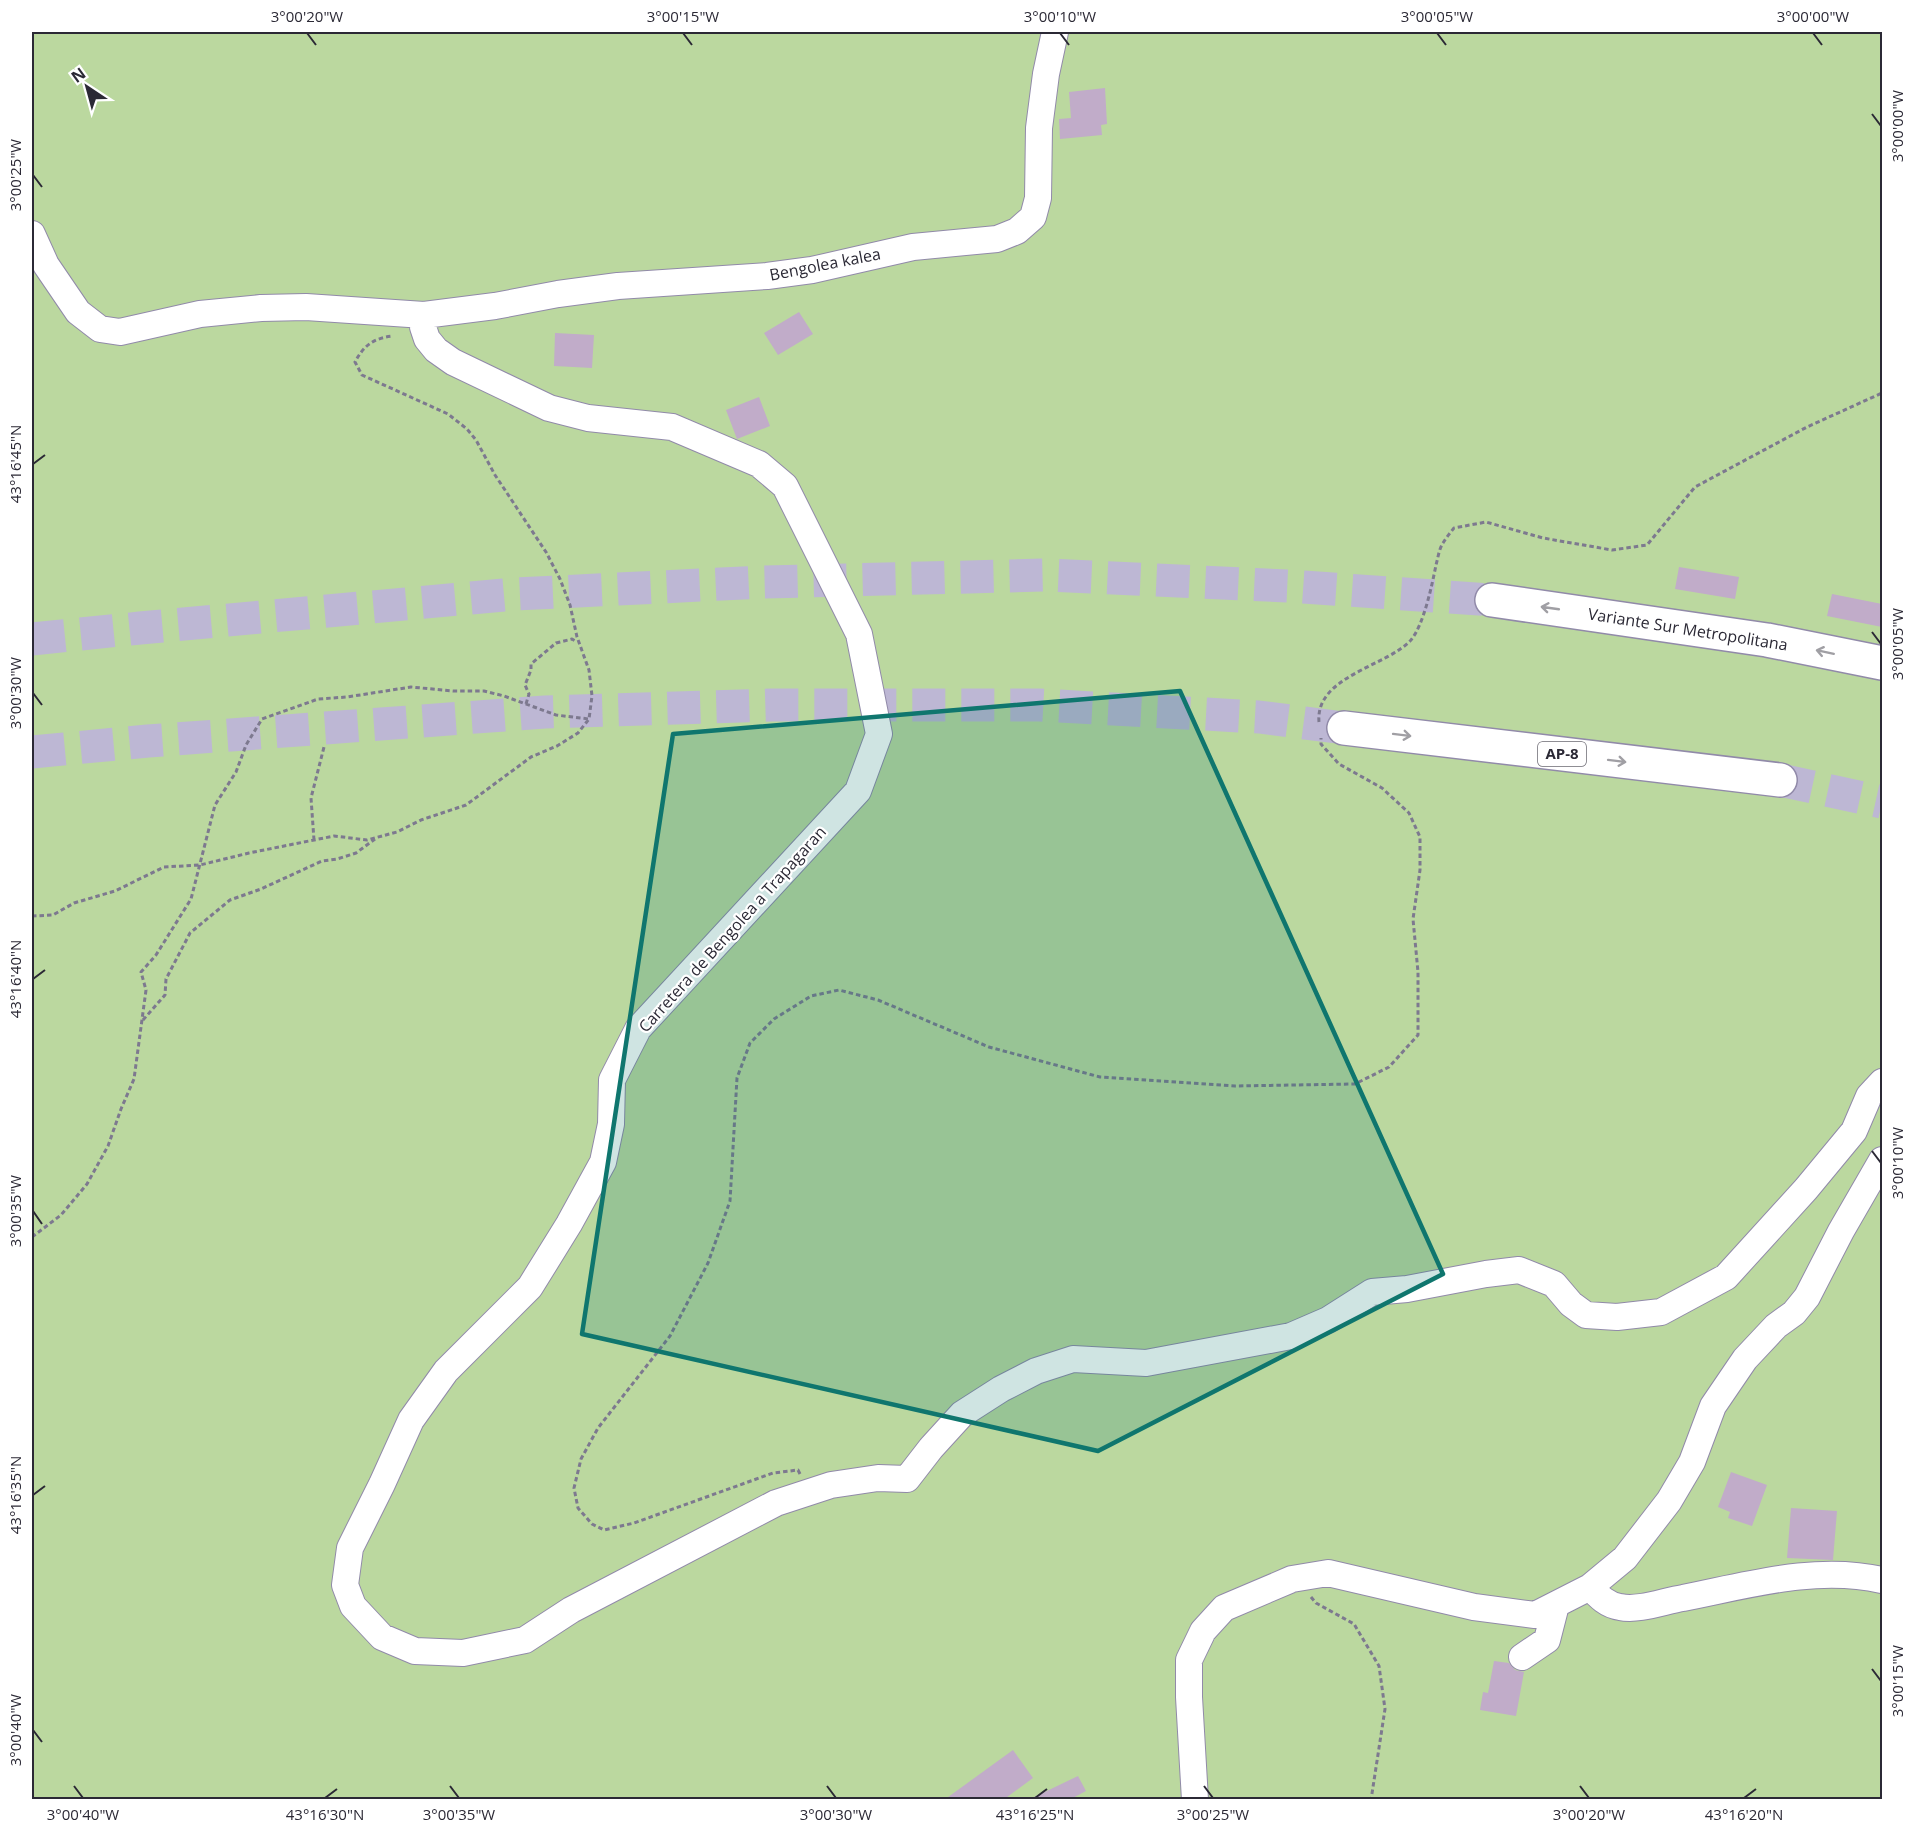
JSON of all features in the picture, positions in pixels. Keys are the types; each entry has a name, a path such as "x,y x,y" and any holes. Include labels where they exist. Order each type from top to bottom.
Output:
{"highway":[{"name":"Variante Sur Metropolitana","path":"1492,600 1767,640 1882,663"},
{"name":"AP-8","path":"1328,728 1780,780"}],"street":[{"name":"Bengolea kalea","path":"424,315 618,286 767,276 812,270 913,247 997,239 1017,231 1033,217 1038,198 1038,128 1055,32"},
{"path":"32,234 58,285 78,312 100,329 120,332 200,314 261,308 306,307 424,315"},
{"name":"Carretera de Bengolea a Trapagaran","path":"424,315 423,327 427,339 436,350 453,362 549,408 588,418 672,427 759,465 785,486 859,634 879,734 858,791 638,1029 612,1080 611,1124 603,1162 569,1224 530,1287 446,1371 411,1420 350,1548 345,1585 353,1606 382,1636 415,1651 463,1653 525,1640 571,1610 776,1503 831,1485 878,1478 907,1479 962,1414 1001,1389 1036,1371 1073,1359 1146,1363 1291,1336 1328,1320 1372,1292 1407,1289 1519,1270 1554,1284 1571,1304 1586,1315 1617,1317 1661,1312 1726,1277 1806,1189 1854,1131 1869,1096 1882,1083"},
{"path":"1194,1800 1189,1660 1203,1630 1224,1608 1292,1579 1328,1573 1474,1606 1535,1615 1590,1587 1625,1558 1669,1501 1692,1462 1713,1406 1744,1359 1776,1326 1794,1313 1807,1297 1841,1231 1882,1160"},
{"path":"1590,1587 1605,1602 1621,1608 1643,1606 1821,1573 1861,1575 1882,1580"},
{"path":"1522,1657 1547,1640 1556,1605"}],"path":[{"path":"32,916 53,915 74,903 115,891 164,867 200,865 334,836 367,840 397,832 421,820 466,806 531,757 557,746 578,733 589,719 592,696 588,670 570,605 546,552 528,528 476,440 467,429 448,414 362,375 355,362 363,347 379,337 399,335 424,315"},
{"path":"810,1492 798,1470 773,1473 634,1523 604,1530 592,1524 578,1508 574,1488 580,1459 598,1428 670,1336 708,1263 730,1201 737,1078 750,1043 774,1019 811,996 839,990 878,1000 989,1047 1100,1077 1235,1086 1355,1084 1389,1067 1418,1035 1418,972 1413,919 1420,870 1420,837 1408,813 1382,788 1339,764 1321,744 1328,728 1318,713 1330,692 1362,669 1412,639 1424,613 1442,544 1454,528 1486,522 1543,538 1612,550 1647,545 1695,487 1808,427 1882,393"},
{"path":"526,704 529,694 525,685 531,664 556,643 572,639 579,642"},
{"path":"32,1237 61,1215 87,1184 108,1146 134,1079 146,990 141,972 156,955 191,899 215,805 225,793 246,745 262,719 318,699 411,687 484,691 556,715 589,719"},
{"path":"314,840 310,798 324,747"},
{"path":"143,1020 165,995 166,978 190,933 230,900 261,889 322,861 356,853 376,838"},
{"path":"1292,1579 1316,1603 1354,1624 1379,1666 1385,1709 1371,1800"}],"highlighted area":[{"path":"1180,691 1443,1274 1098,1451 582,1334 673,734"}],"green space":[{"path":"32,32 1882,32 1882,1799 32,1800"}],"building":[{"path":"1105,88 1107,124 1101,125 1102,135 1060,139 1059,119 1071,118 1069,92"},
{"path":"799,312 813,334 778,355 764,333"},
{"path":"555,333 594,335 592,368 554,366"},
{"path":"759,397 770,426 737,439 726,410"},
{"path":"1679,567 1739,577 1735,599 1675,589"},
{"path":"1832,594 1882,604 1882,627 1827,616"},
{"path":"1731,1472 1767,1485 1752,1526 1728,1518 1730,1512 1718,1507"},
{"path":"1791,1508 1837,1511 1833,1560 1787,1558"},
{"path":"1494,1661 1509,1663 1515,1670 1524,1672 1516,1716 1480,1710 1483,1692 1488,1693"},
{"path":"1013,1750 1033,1778 1003,1800 944,1800"},
{"path":"1078,1776 1086,1791 1069,1800 1028,1800"}],"tunnel":[{"path":"32,639 515,594 764,582 1047,575 1288,586 1492,600"},
{"path":"32,752 148,741 545,712 771,705 1040,705 1259,717 1344,728"},
{"path":"1780,780 1882,802"}]}
